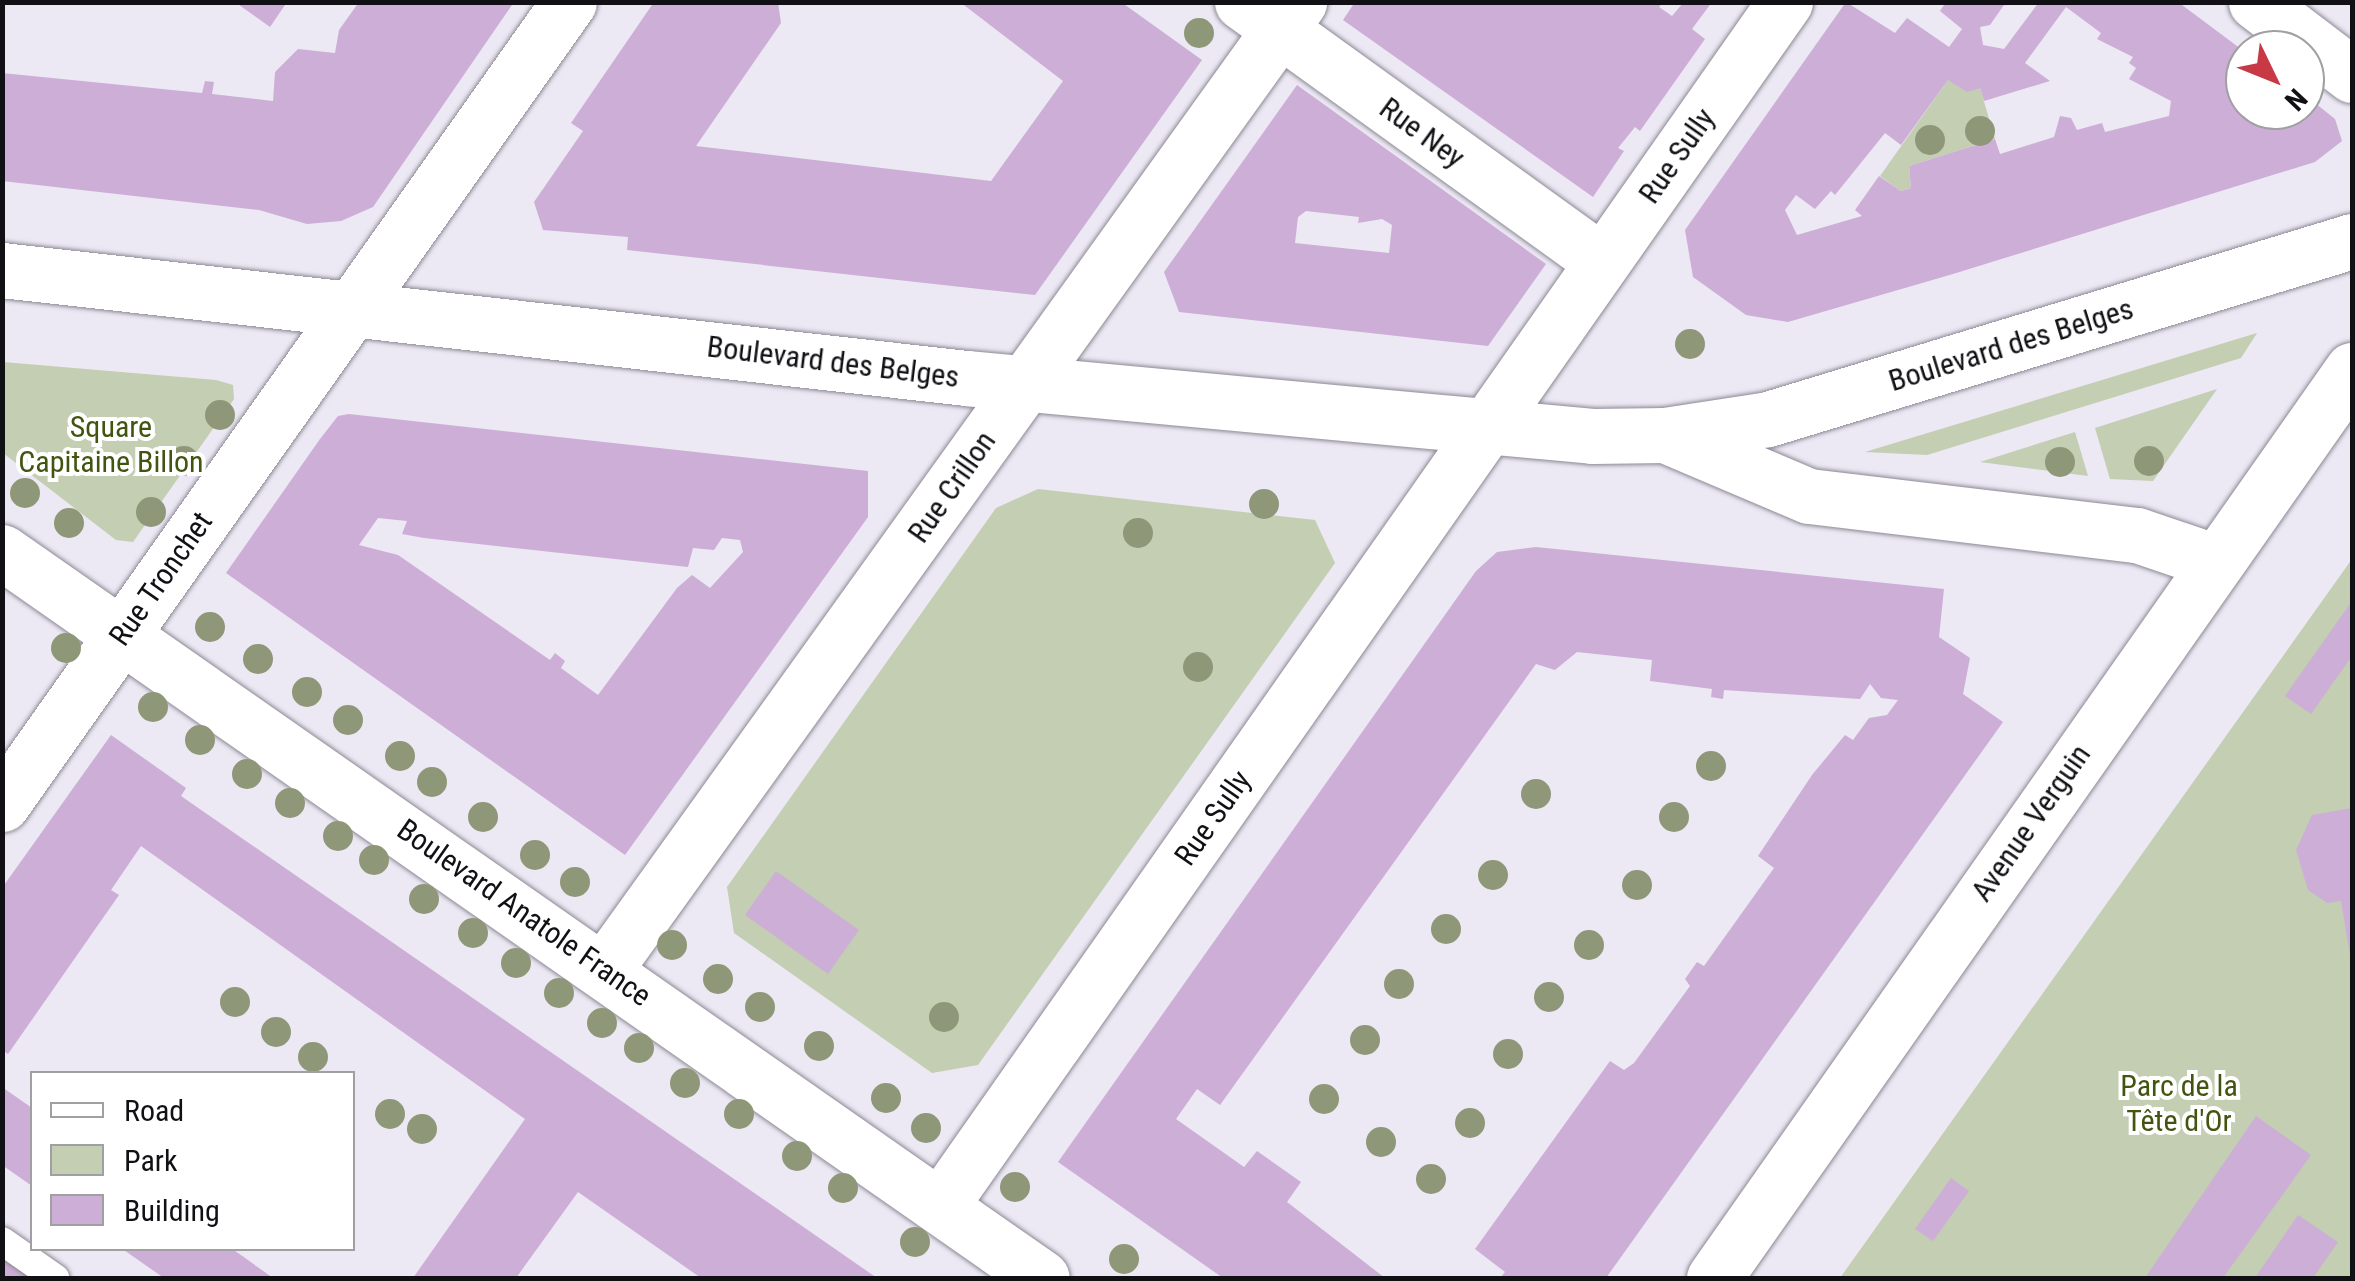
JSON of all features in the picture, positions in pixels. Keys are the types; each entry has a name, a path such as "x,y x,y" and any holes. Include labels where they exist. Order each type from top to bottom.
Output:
{"street":[{"name":"Rue Tronchet","path":"2,804 407,240 570,2"},
{"name":"Rue Sully","path":"940,1206 1785,2"},
{"path":"2256,2 2352,75"},
{"name":"Rue Ney","path":"1274,12 1602,262"},
{"name":"Rue Crillon","path":"604,970 1025,383 1274,12"},
{"name":"Boulevard des Belges","path":"2,270 1488,430 1665,435 1768,418 2352,241"},
{"name":"Avenue Verguin","path":"1714,1278 2214,561 2352,370"},
{"name":"Boulevard des Belges","path":"1665,435 1808,496 2137,535 2214,561"},
{"name":"Boulevard Anatole France","path":"2,552 1042,1278"}],"lane":[{"path":"2,1241 56,1278"}],"green space":[{"path":"1948,80 1980,88 1995,139 1909,166 1911,188 1901,191 1880,176"},
{"path":"2257,333 2241,358 1927,455 1865,452"},
{"name":"Square Capitaine Billon","path":"3,362 216,380 233,385 234,399 133,542 116,540 3,453"},
{"path":"2217,389 2153,481 2110,479 2095,428"},
{"path":"2075,432 2088,476 1980,462"},
{"path":"1038,489 1315,520 1335,563 978,1065 932,1073 734,933 727,887 996,508"},
{"name":"Parc de la Tête d'Or","path":"2352,559 2352,1278 1840,1278"}],"building":[{"path":"235,2 287,2 270,27"},
{"path":"359,2 514,2 373,207 341,221 307,224 259,210 2,181 2,73 202,93 205,81 214,82 212,94 273,101 275,72 298,49 335,53 339,30"},
{"path":"654,2 778,2 781,23 696,146 991,181 1063,81 960,2 1121,2 1202,60 1035,295 627,250 628,237 543,230 534,202 583,131 571,123"},
{"path":"1355,2 1663,2 1659,7 1672,16 1684,2 1712,2 1692,29 1705,39 1640,131 1635,127 1618,148 1624,151 1593,197 1343,20"},
{"path":"1846,2 1895,33 1907,18 1949,47 1962,29 1940,11 1946,2 2006,2 1990,25 1980,27 1983,45 2004,49 2039,2 2178,2 2225,37 2225,130 2325,130 2325,111 2335,119 2342,141 2315,162 1788,322 1746,315 1693,277 1685,230","holes":["2066,7 2101,33 2097,39 2133,57 2129,63 2136,68 2129,79 2171,101 2169,116 2105,132 2102,123 2077,130 2071,118 2060,116 2054,137 2000,154 1995,139 1909,166 1911,188 1901,191 1879,176 1855,210 1862,216 1797,235 1785,210 1796,195 1815,209 1831,191 1835,195 1885,133 1901,145 1948,80 1967,92 1980,88 1984,101 2050,81 2025,63"]},
{"path":"1297,85 1546,264 1488,346 1179,312 1164,272","holes":["1306,211 1359,217 1358,223 1382,219 1392,225 1389,253 1295,243 1298,217"]},
{"path":"349,414 868,471 868,517 625,855 226,573 338,416","holes":["378,518 407,521 402,534 424,538 688,567 693,548 714,550 722,538 740,540 743,552 710,588 692,575 677,588 598,695 561,668 565,661 555,653 550,660 398,555 359,545"]},
{"path":"1536,547 1944,589 1939,637 1970,658 1963,694 2003,722 1606,1278 1500,1278 1505,1272 1475,1249 1610,1061 1624,1070 1634,1063 1690,986 1685,979 1697,962 1704,966 1774,868 1758,856 1812,775 1845,735 1853,740 1869,718 1887,715 1898,700 1881,698 1870,684 1860,699 1724,690 1723,699 1711,697 1712,689 1650,681 1652,660 1577,652 1555,670 1536,664 1220,1105 1197,1089 1176,1119 1244,1167 1257,1151 1301,1182 1287,1202 1385,1278 1223,1278 1058,1162 1476,571 1497,552"},
{"path":"2352,601 2352,656 2311,714 2285,696"},
{"path":"111,735 186,788 181,796 877,1278 701,1278 578,1192 516,1278 413,1278 525,1119 141,846 111,890 119,895 8,1054 2,1050 2,888"},
{"path":"2352,808 2350,955 2341,901 2327,903 2308,890 2296,850 2312,815"},
{"path":"776,871 859,930 828,974 745,915"},
{"path":"2,1087 30,1107 30,1185 2,1165"},
{"path":"2256,1116 2311,1155 2223,1278 2145,1278"},
{"path":"1951,1178 1969,1191 1933,1241 1915,1229"},
{"path":"2298,1215 2338,1242 2313,1278 2255,1278"},
{"path":"2,1250 35,1278 2,1278"},
{"path":"125,1251 235,1251 273,1278 164,1278"}]}
